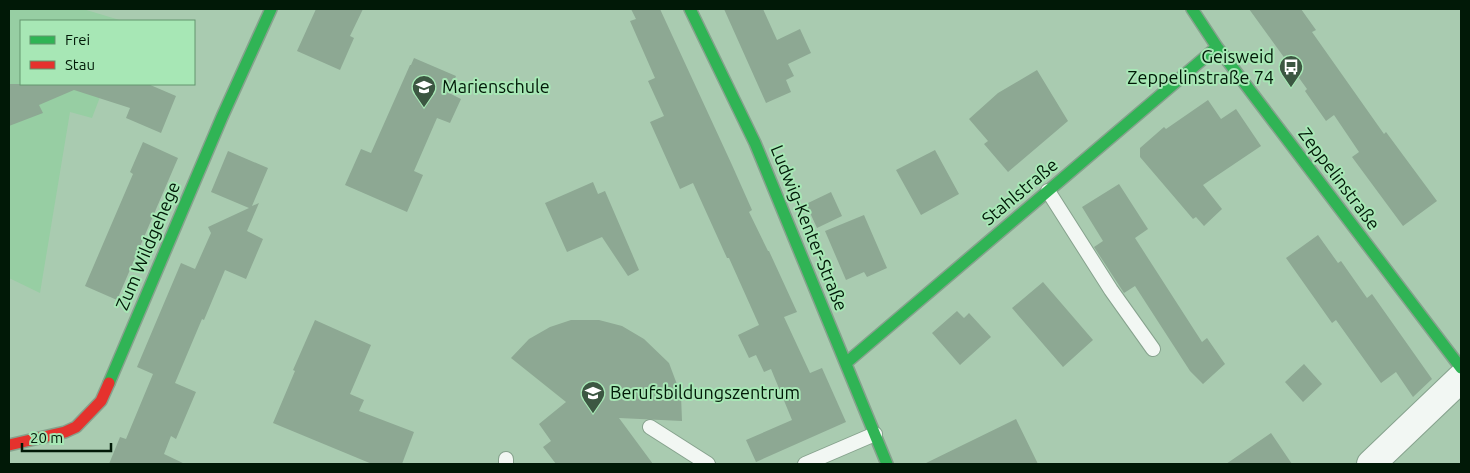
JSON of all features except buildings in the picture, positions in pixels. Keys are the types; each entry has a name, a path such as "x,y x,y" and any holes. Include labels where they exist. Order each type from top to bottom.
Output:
{"street":[{"name":"Zum Wildgehege","path":"9,445 66,432 76,427 101,401 222,117 271,9"},
{"name":"Ludwig-Kenter-Straße","path":"690,9 755,143 887,464"},
{"name":"Zeppelinstraße","path":"1192,9 1217,47 1461,368"},
{"name":"Stahlstraße","path":"846,363 1217,47"},
{"path":"1371,464 1461,378"}],"lane":[{"path":"1048,191 1111,290 1153,349"},
{"path":"650,427 708,464"},
{"path":"805,464 875,434"}],"shaded area":[{"path":"9,9 83,9 120,20 20,20 20,85 105,85 92,118 70,112 40,293 9,278"}],"traffic: fast":[{"path":"109,383 222,117 271,9"},
{"path":"690,9 755,143 887,464"},
{"path":"1192,9 1217,47 1461,368"},
{"path":"846,363 1217,47"}],"traffic: jam":[{"path":"9,445 65,432 76,427 101,401 109,383"}],"place":[{"name":"Geisweid Zeppelinstraße 74","path":"1291,88"},
{"name":"Marienschule","path":"424,108"},
{"name":"Berufsbildungszentrum","path":"593,414"}]}
